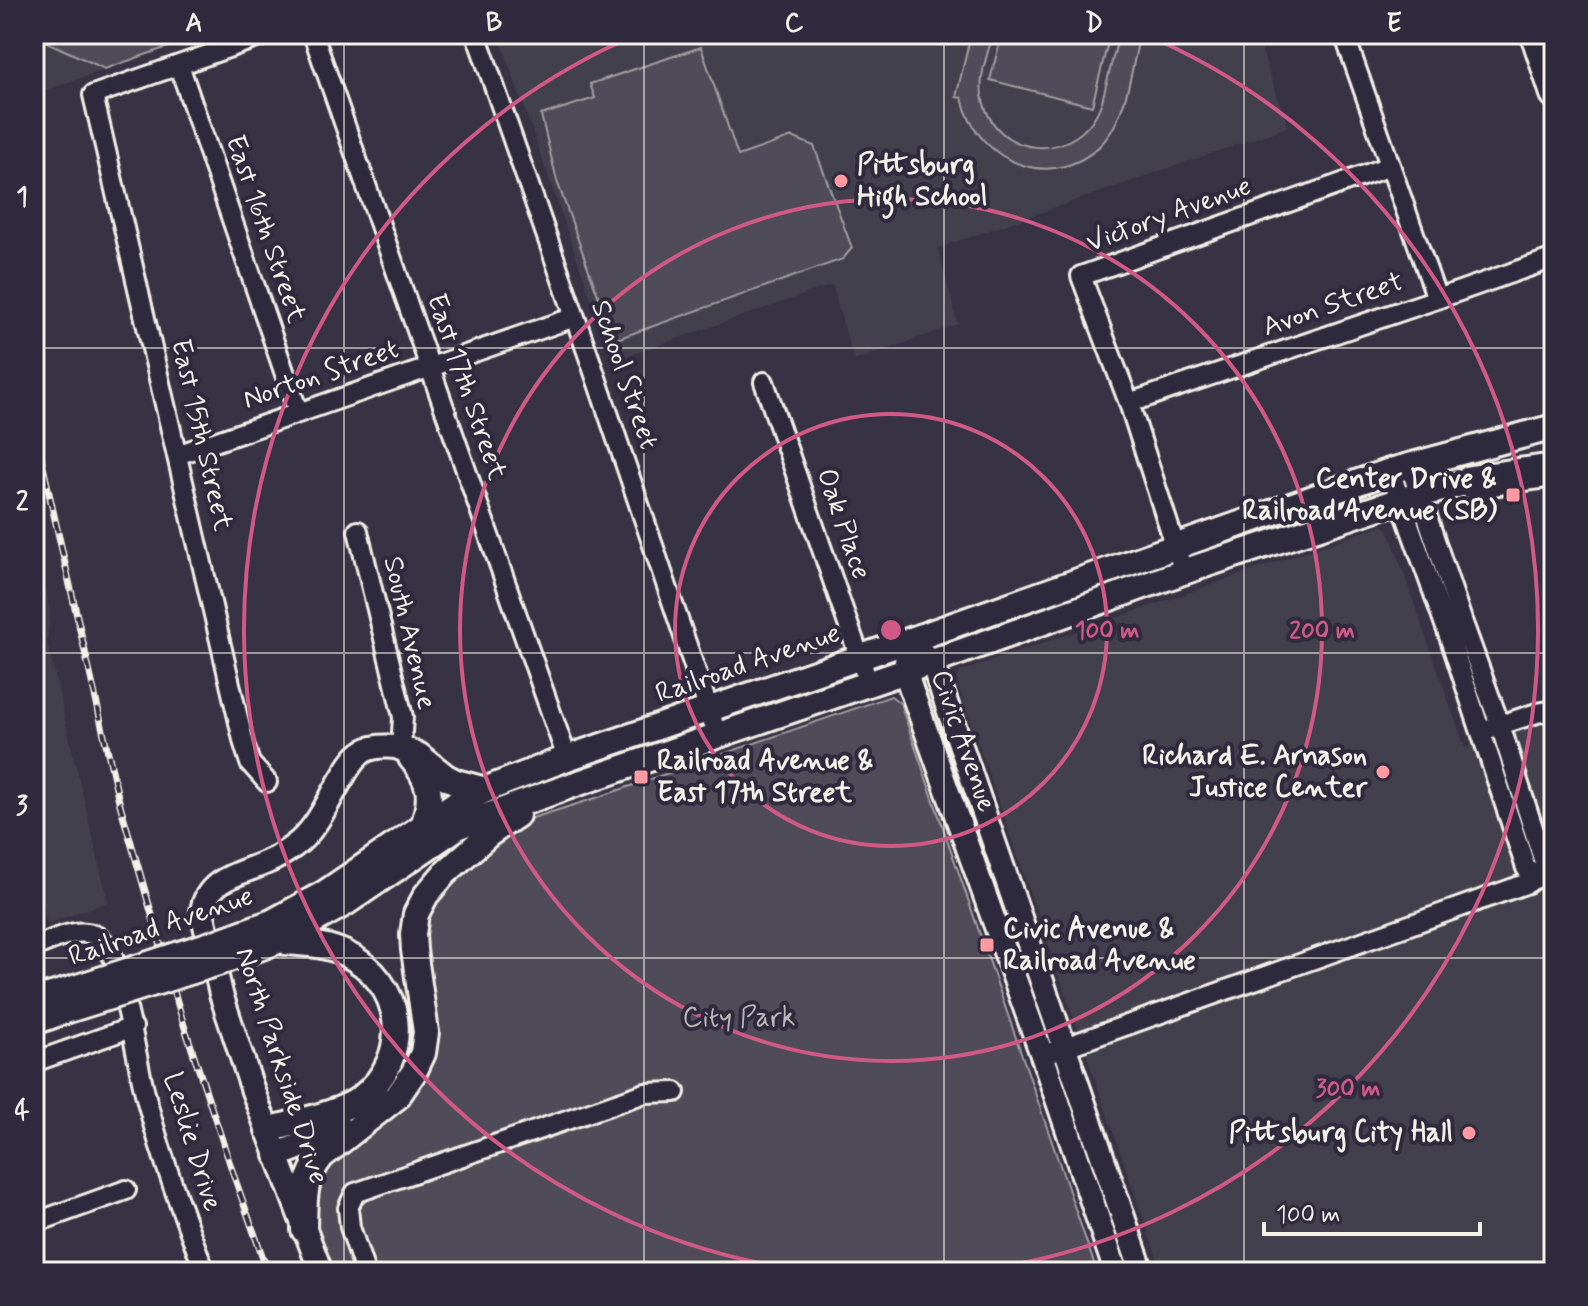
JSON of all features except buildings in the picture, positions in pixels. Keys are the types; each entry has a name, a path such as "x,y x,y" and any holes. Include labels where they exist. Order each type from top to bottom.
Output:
{"highway":[{"path":"1471,482 1554,470"}],"main road":[{"path":"1534,34 1554,94"},
{"name":"Railroad Avenue","path":"275,931 455,804 567,758 1400,468 1554,427"},
{"name":"Railroad Avenue","path":"34,1022 62,1002 214,943 275,931 344,904 459,826 1183,572 1410,498 1554,460"},
{"path":"401,748 418,755 456,782 486,790"},
{"path":"401,748 422,772 427,784 428,811 423,826"},
{"path":"304,1230 306,1183 313,1167 322,1156 397,1097 423,1053 426,1032 413,934 416,914 426,895 444,874 489,834 565,789"},
{"path":"268,1130 344,1107 360,1099 389,1066 396,1037 396,1021 384,988 363,964 343,952 275,931"},
{"name":"Railroad Avenue","path":"34,1000 62,1002"},
{"path":"277,1155 362,1123"}],"street":[{"path":"179,65 268,34"},
{"name":"East 17th Street","path":"313,34 567,758"},
{"name":"School Street","path":"476,34 717,736"},
{"path":"1344,34 1437,299"},
{"name":"East 15th Street","path":"179,65 93,95 244,744 250,763 267,782"},
{"name":"East 16th Street","path":"179,65 298,412"},
{"name":"Victory Avenue","path":"1183,572 1129,403 1081,276 1390,166"},
{"name":"Avon Street","path":"1129,403 1554,258"},
{"name":"Norton Street","path":"177,455 575,317"},
{"name":"Oak Place","path":"764,382 869,684"},
{"path":"1042,1055 1369,941 1535,879 1526,868 1463,623 1400,468"},
{"name":"South Avenue","path":"358,531 403,717 401,748"},
{"name":"Civic Avenue","path":"908,641 932,662 1142,1272"},
{"name":"Civic Avenue","path":"908,641 905,671 1116,1272"},
{"path":"1491,728 1554,710"},
{"name":"North Parkside Drive","path":"321,1272 221,994 202,912 203,903 212,888 223,879 273,860 307,834 351,764 364,752 385,746 401,748"},
{"name":"Leslie Drive","path":"34,947 69,934 85,932 99,938 111,952 133,1027 147,1102 170,1179 205,1272"},
{"path":"34,1062 133,1027"},
{"path":"365,1272 350,1227 348,1208 355,1193 645,1093 675,1092"},
{"path":"34,1223 126,1190"}],"shaded area":[{"path":"34,34 207,34 34,94"},
{"name":"Pittsburg High School","path":"498,34 1256,34 1288,127 938,248 958,324 854,361 832,285 613,361"},
{"path":"34,517 50,612 47,642 108,902 47,924 34,869"},
{"path":"1383,525 1389,531 1465,748 1535,724 1546,726 1554,732 1554,1272 1162,1272 956,680 960,672"}],"green space":[{"path":"34,34 205,34 105,69"},
{"path":"971,34 993,34 981,87 989,117 1002,133 1019,143 1038,147 1058,145 1076,136 1091,122 1102,101 1119,34 1140,34 1124,103 1105,140 1086,157 1065,166 1043,169 1022,165 1001,155 984,141 971,121 962,98 956,97"},
{"path":"1002,34 1110,34 1092,106 990,80"},
{"path":"701,47 738,156 792,137 814,146 852,248 843,259 614,340 557,181 541,115 595,98 590,84"},
{"name":"City Park","path":"891,696 900,703 1097,1272 333,1272 315,1226 313,1196 325,1166 413,1085 425,923 437,898 484,851 526,820"}],"railway":[{"path":"34,427 119,801 183,1022 268,1272"}],"place":[{"name":"Pittsburg High School","path":"841,181"},
{"name":"Center Drive & Railroad Avenue (SB)","path":"1513,495"},
{"name":"Richard E. Arnason Justice Center","path":"1383,772"},
{"name":"Railroad Avenue & East 17th Street","path":"641,777"},
{"name":"Civic Avenue & Railroad Avenue","path":"987,945"},
{"name":"Pittsburg City Hall","path":"1469,1133"}]}
